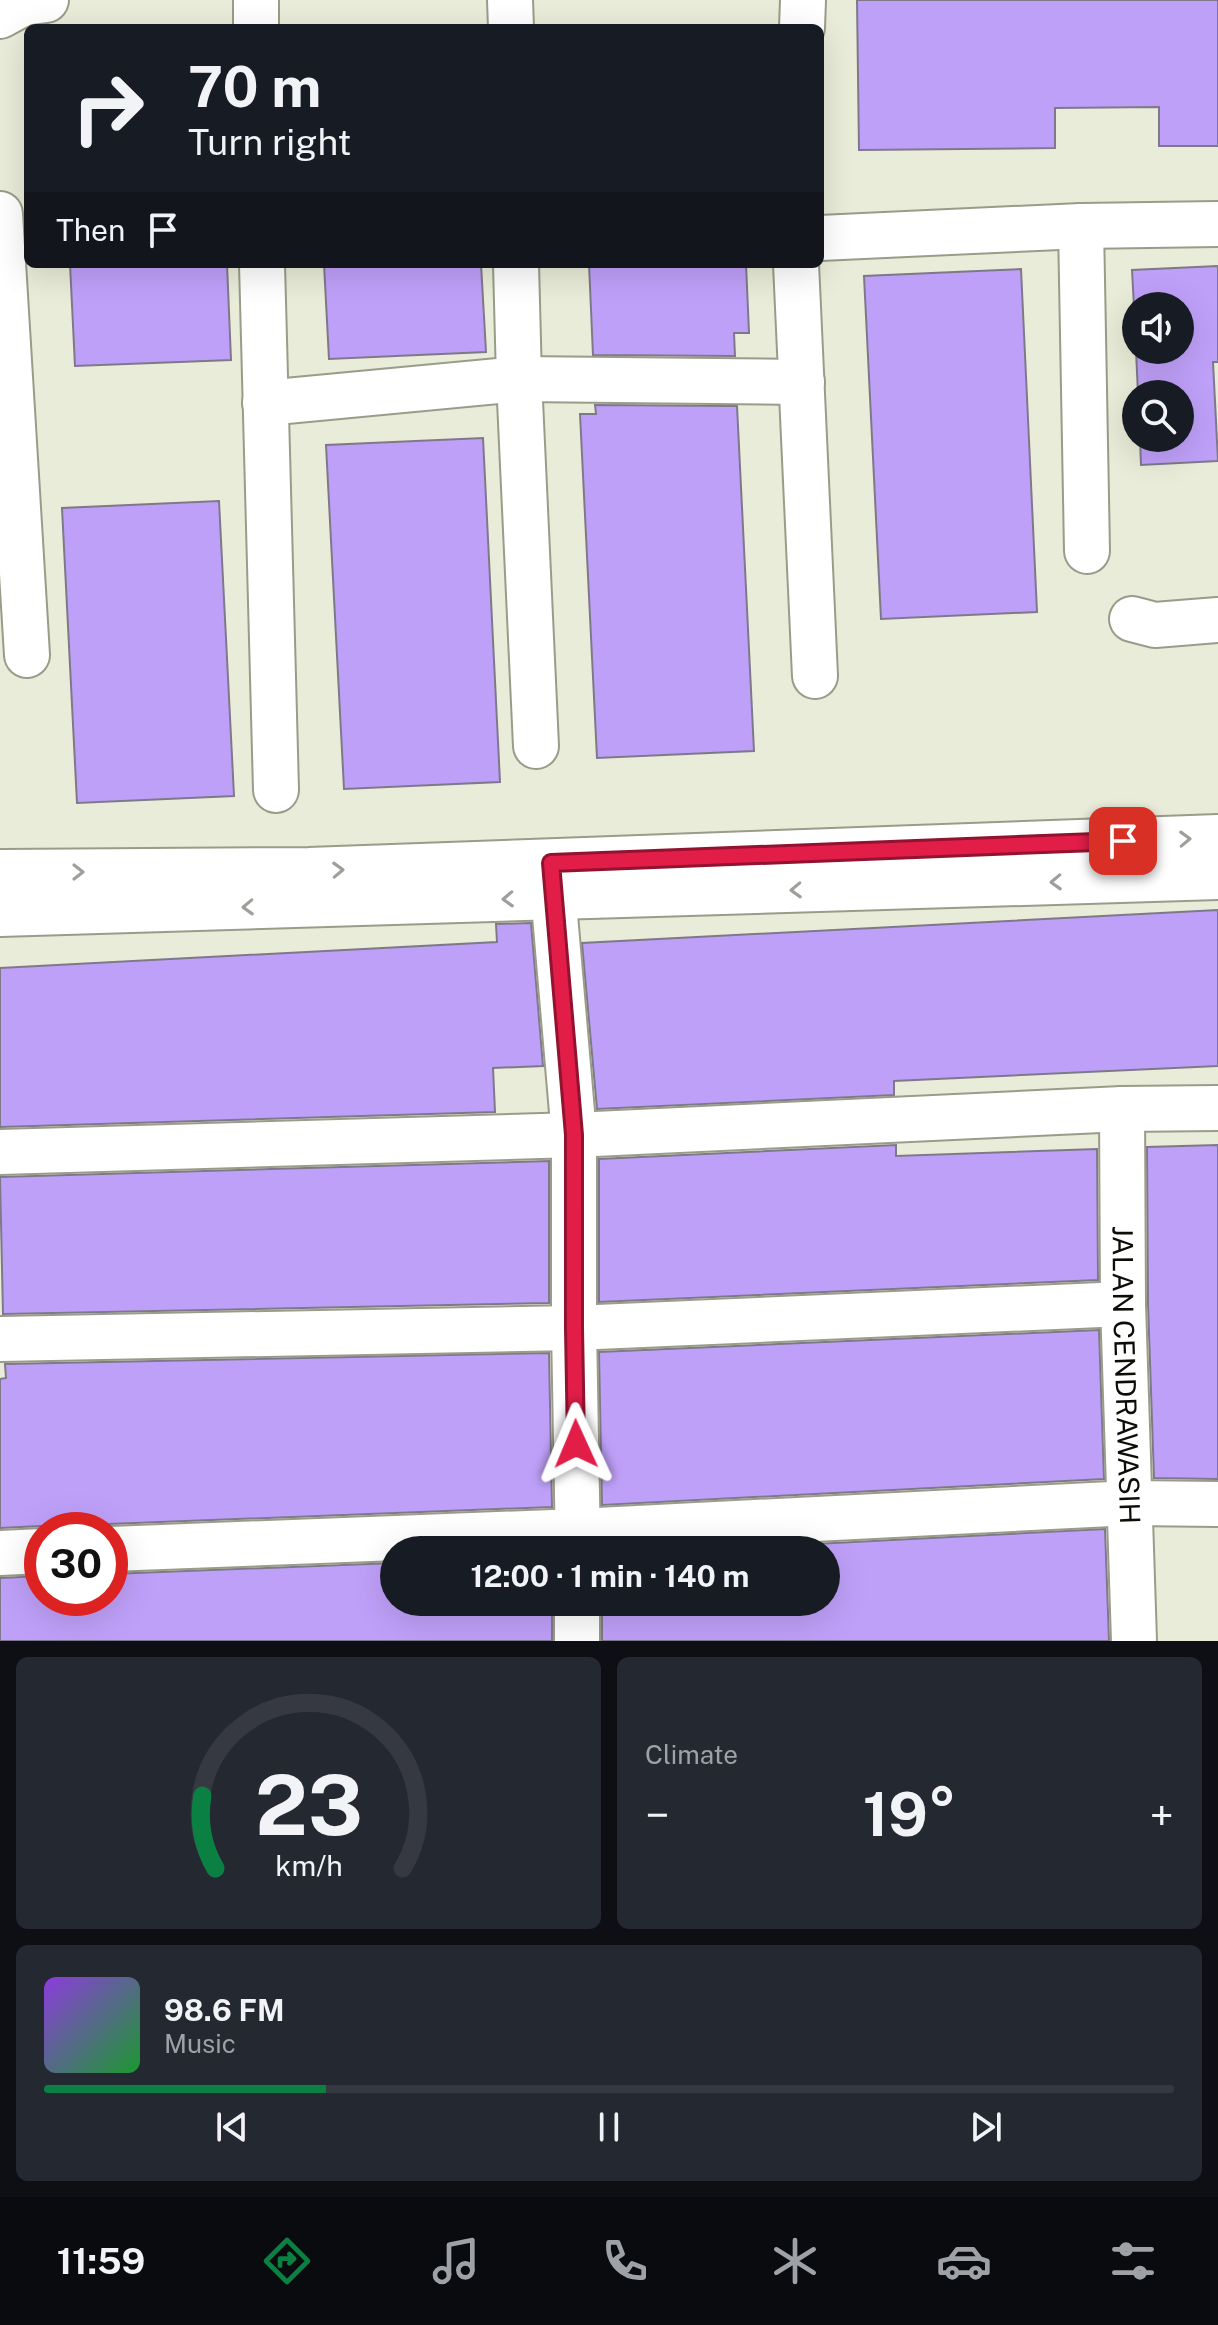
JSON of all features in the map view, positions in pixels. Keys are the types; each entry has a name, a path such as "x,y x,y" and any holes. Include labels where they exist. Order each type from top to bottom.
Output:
{"street":[{"path":"0,16 24,3 46,0"},
{"path":"256,0 256,24"},
{"path":"510,0 511,24"},
{"path":"802,24 803,0"},
{"path":"0,214 27,655"},
{"path":"824,238 1081,226 1218,224"},
{"path":"1081,226 1087,551"},
{"path":"262,268 276,790"},
{"path":"516,268 536,746"},
{"path":"796,268 815,676"},
{"path":"265,403 519,379 802,382"},
{"path":"1132,619 1155,625 1218,620"},
{"path":"0,914 1218,837"},
{"path":"0,872 309,870 551,880 1218,877"},
{"path":"551,880 574,1135 578,1536"},
{"path":"0,1152 574,1135 1122,1109 1218,1108"},
{"name":"JALAN CENDRAWASIH","path":"1122,1109 1123,1304 1134,1641"},
{"path":"0,1339 574,1328 1123,1304"},
{"path":"638,1536 1131,1503 1218,1504"},
{"path":"128,1549 380,1544"},
{"path":"0,1553 24,1552"},
{"path":"577,1616 577,1641"}],"building":[{"path":"857,0 1218,0 1218,146 1159,146 1159,107 1055,108 1055,148 859,150"},
{"path":"1218,266 1218,362 1213,362 1218,461 1141,465 1141,452 1194,452 1194,380 1137,380 1137,364 1194,364 1194,292 1133,292 1132,270"},
{"path":"70,268 227,268 231,360 75,366"},
{"path":"324,268 481,268 486,352 329,359"},
{"path":"589,268 746,268 749,333 734,333 735,356 593,355"},
{"path":"1021,269 1037,612 881,619 864,276"},
{"path":"595,405 737,406 754,751 597,758 580,414 596,414"},
{"path":"483,438 500,782 344,789 326,445"},
{"path":"219,501 234,796 77,803 62,508"},
{"path":"1218,910 1218,1066 894,1081 894,1095 597,1109 582,943"},
{"path":"531,923 543,1066 493,1068 495,1112 0,1127 0,968 497,942 496,924"},
{"path":"896,1145 896,1156 1097,1149 1098,1280 599,1302 599,1159"},
{"path":"1218,1145 1218,1479 1154,1478 1147,1147"},
{"path":"549,1161 549,1303 3,1314 0,1177"},
{"path":"1099,1330 1104,1479 602,1505 599,1352"},
{"path":"549,1353 552,1507 128,1523 128,1512 24,1512 24,1527 0,1528 0,1379 6,1378 5,1364"},
{"path":"1105,1529 1109,1641 602,1641 602,1616 840,1616 840,1543"},
{"path":"380,1564 380,1616 552,1616 552,1641 0,1641 0,1578 24,1577 24,1616 128,1616 128,1573"}],"route":[{"path":"576,1444 574,1135 551,863 1123,841"}]}
